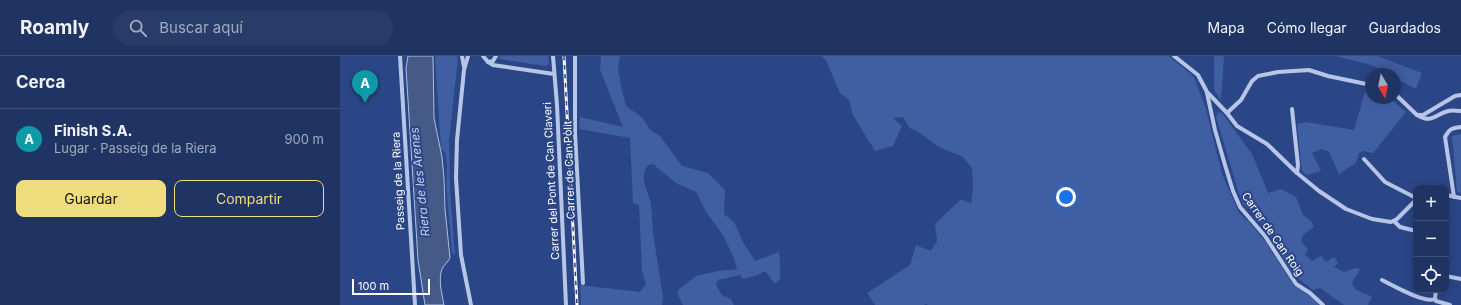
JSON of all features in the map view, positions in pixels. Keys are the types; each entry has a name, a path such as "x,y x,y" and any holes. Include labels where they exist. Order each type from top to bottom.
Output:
{"street":[{"name":"Passeig de la Riera","path":"400,56 415,305"},
{"path":"462,56 464,70"},
{"path":"468,56 464,70 456,140 456,178 461,255 471,305"},
{"path":"483,56 488,62 493,64 554,74"},
{"path":"488,62 493,60 496,56"},
{"name":"Carrer del Pont de Can Claveri","path":"553,56 557,105 566,305"},
{"name":"Carrer de Can Pòlit","path":"574,56 575,132 583,284"},
{"path":"1174,56 1194,70 1206,90 1237,126 1267,144 1297,173 1319,191 1346,209 1372,220 1387,222 1394,221 1413,203"},
{"path":"1227,113 1241,100 1252,81 1258,76 1272,73 1310,70 1328,76 1365,84"},
{"name":"Carrer de Can Roig","path":"1206,90 1215,130 1232,191 1240,207 1265,236 1296,284 1310,292 1323,305"},
{"path":"1417,115 1422,114 1455,96 1461,95"},
{"path":"1401,100 1424,120 1428,120 1448,111 1461,111"},
{"path":"1292,109 1298,165 1297,173"},
{"path":"1454,197 1445,138 1452,128 1461,127"},
{"path":"1364,159 1385,182 1413,197"},
{"path":"1449,196 1461,198"},
{"path":"1394,221 1400,227 1413,230"},
{"path":"1449,277 1461,279"},
{"path":"1382,280 1415,296 1430,301 1435,299"},
{"path":"1435,299 1436,293"},
{"path":"1435,299 1438,302 1450,305"}],"shaded area":[{"path":"435,56 456,56 458,58 449,140 450,190 455,255 452,253 446,183 446,155 441,149"},
{"path":"500,56 548,56 549,64 545,66 499,59"},
{"path":"601,56 620,56 618,66 626,106 643,118 650,130 660,136 682,166 708,173 725,190 724,214 734,222 743,242 755,261 779,252 780,279 775,284 765,271 758,275 743,279 740,275 718,280 716,285 722,295 731,299 734,305 683,305 678,295 678,290 696,276 718,271 737,269 733,256 723,235 706,212 696,192 676,183 653,164 648,165 644,172 644,182 651,203 653,233 663,297 662,305 581,305 580,285 640,292 646,284 642,271 639,205 633,203 630,138 579,129 580,117 623,127 600,70"},
{"path":"821,56 1169,56 1194,77 1206,109 1222,174 1239,213 1249,222 1265,241 1294,286 1313,298 1319,305 875,305 867,293 910,265 916,245 931,251 937,241 935,224 961,199 971,204 973,188 972,168 963,157 939,147 909,127 903,117 893,118 902,126 893,146 875,151 853,115 849,100 840,93 826,60"},
{"path":"1214,56 1224,56 1221,100 1214,90"},
{"path":"1336,56 1377,56 1422,73 1416,89 1401,81 1401,68 1377,68 1371,65"},
{"path":"1365,92 1365,104 1397,104 1406,112 1373,153 1364,151 1359,153 1356,163 1339,174 1329,152 1322,149 1312,153 1321,171 1307,175 1302,171 1297,124 1306,122 1354,130"},
{"path":"1218,112 1222,113 1252,154 1268,193 1281,189 1296,197 1303,215 1311,221 1314,227 1303,235 1301,241 1308,250 1305,255 1312,261 1321,256 1326,262 1334,257 1338,263 1334,267 1344,272 1356,268 1360,269 1352,283 1355,289 1372,297 1368,305 1344,305 1320,288 1313,290 1299,279 1288,267 1264,226 1243,204 1216,117"},
{"path":"1461,134 1461,193 1457,192 1452,136"}],"water":[{"name":"Riera de les Arenes","path":"408,56 433,56 434,118 442,157 450,258 442,269 440,278 444,305 425,305 418,260 406,68"}],"railway":[{"path":"564,56 577,305"}],"place":[{"name":"Finish S.A.","path":"365,103"}]}
